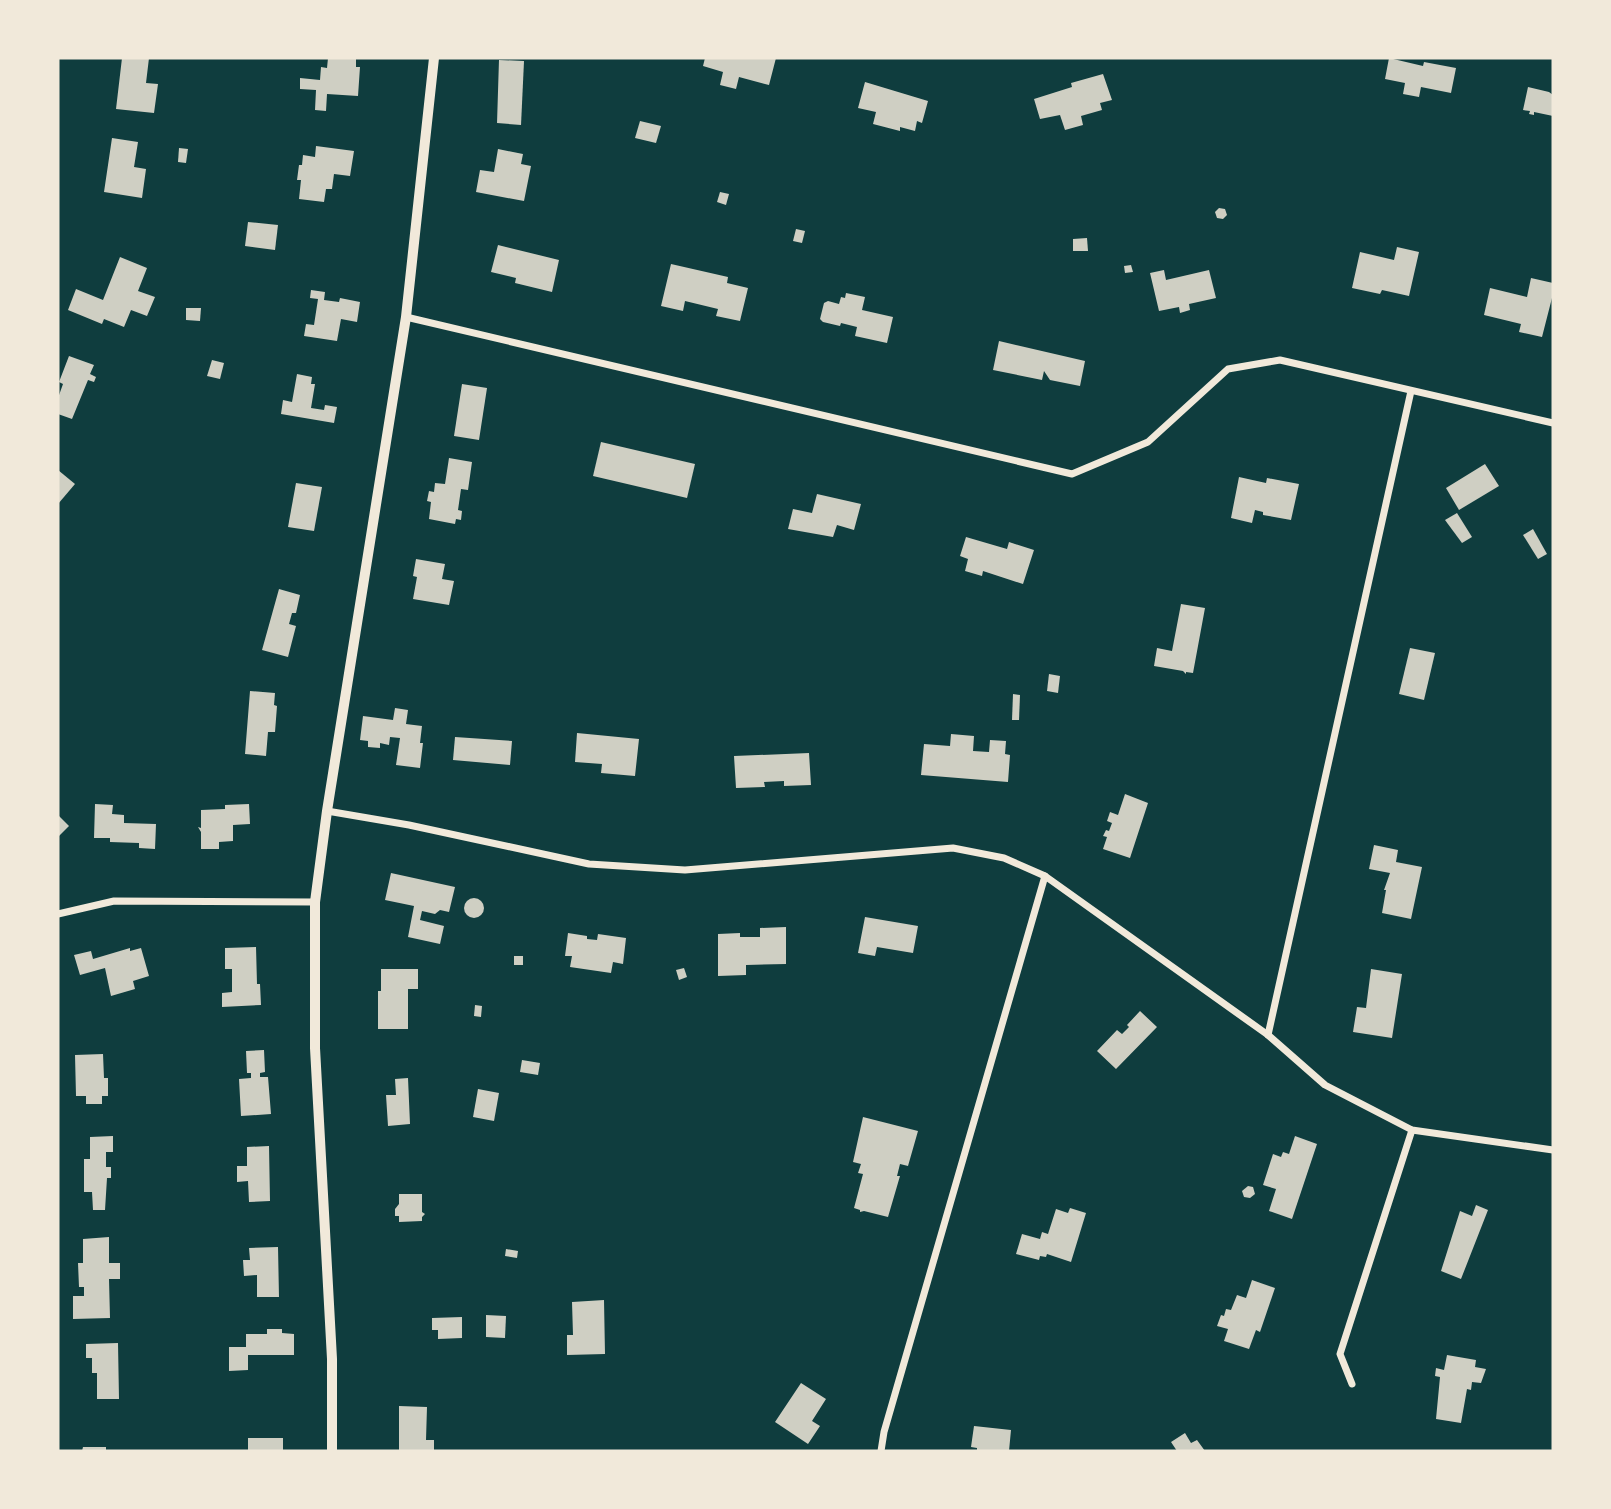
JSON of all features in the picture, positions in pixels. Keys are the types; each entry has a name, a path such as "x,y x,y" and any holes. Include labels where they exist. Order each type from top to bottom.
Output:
{"street":[{"path":"332,1451 332,1359 315,1048 315,902 327,811 406,317 434,58"},
{"path":"406,317 1072,474 1148,442 1228,369 1280,360 1553,423"},
{"path":"1268,1035 1411,391"},
{"path":"327,811 409,825 589,864 685,870 953,848 1004,858 1045,876 1268,1035 1325,1084 1412,1130 1553,1150"},
{"path":"880,1451 1045,876"},
{"path":"58,914 114,901 315,902"},
{"path":"1352,1384 1340,1354 1412,1130"}],"building":[{"path":"122,58 149,58 146,83 158,84 154,113 116,109"},
{"path":"328,58 356,58 356,67 360,67 358,96 327,94 326,111 315,110 316,90 300,89 300,78 320,80 321,67 327,68"},
{"path":"705,58 776,58 769,85 739,77 736,89 720,85 723,72 703,66"},
{"path":"1389,58 1423,66 1424,62 1456,68 1451,93 1421,87 1419,97 1403,94 1405,83 1385,79"},
{"path":"499,60 524,61 521,125 497,123"},
{"path":"1103,74 1112,100 1100,103 1102,110 1081,116 1083,125 1065,130 1060,115 1040,119 1034,99 1072,87 1071,83"},
{"path":"865,82 928,101 922,123 917,121 915,131 900,127 900,131 873,124 876,112 858,108"},
{"path":"1528,87 1553,95 1553,116 1534,112 1534,115 1529,114 1530,111 1523,110"},
{"path":"640,121 661,126 656,143 635,138"},
{"path":"112,138 138,142 134,167 146,169 142,198 104,192"},
{"path":"316,146 354,151 350,176 334,174 332,189 326,189 324,202 299,199 299,165 302,165 303,155 315,157"},
{"path":"179,148 188,149 186,163 178,162"},
{"path":"498,149 523,154 521,164 531,166 524,201 476,192 480,170 494,172"},
{"path":"720,192 729,194 726,205 717,202"},
{"path":"1219,208 1225,209 1227,215 1223,219 1217,218 1215,212"},
{"path":"248,222 278,225 275,250 245,246"},
{"path":"796,229 805,231 802,243 793,241"},
{"path":"1087,238 1088,251 1073,251 1073,239"},
{"path":"498,245 559,260 552,292 515,283 516,278 491,272"},
{"path":"1397,247 1419,252 1409,296 1382,290 1380,294 1352,288 1360,252 1394,260"},
{"path":"120,257 147,268 138,291 155,297 147,316 131,310 124,327 104,319 102,324 68,310 76,289 103,300"},
{"path":"671,264 728,277 727,283 748,288 740,321 716,316 718,309 685,301 683,311 661,306"},
{"path":"1131,265 1133,272 1125,273 1124,266"},
{"path":"1164,270 1166,280 1209,270 1216,298 1189,304 1190,310 1180,313 1179,307 1159,311 1150,273"},
{"path":"1531,278 1553,283 1553,294 1542,337 1519,332 1521,324 1484,315 1490,288 1527,297"},
{"path":"311,290 325,292 324,300 339,302 340,298 360,302 357,322 341,319 337,341 304,336 306,324 314,325 318,299 310,298"},
{"path":"846,293 865,297 862,310 893,317 887,343 855,336 857,327 841,323 840,326 820,319 824,303 828,301 839,304"},
{"path":"186,308 201,308 200,321 186,320"},
{"path":"999,341 1085,361 1080,386 1050,380 1044,371 1042,380 993,370"},
{"path":"69,356 94,365 90,374 96,377 94,382 88,380 72,419 58,414 58,398 63,384 59,382"},
{"path":"212,360 224,363 220,379 207,376"},
{"path":"297,374 312,377 311,384 315,384 311,408 324,410 325,405 337,407 334,423 281,414 283,400 292,402"},
{"path":"462,384 487,388 479,440 454,436"},
{"path":"601,442 695,464 687,498 593,476"},
{"path":"449,458 472,462 468,490 461,489 458,510 462,511 461,520 456,519 455,524 429,519 431,502 427,501 429,491 434,492 435,483 445,484"},
{"path":"1485,464 1499,486 1459,510 1446,488"},
{"path":"58,470 75,484 58,504"},
{"path":"1239,477 1266,483 1267,478 1299,484 1291,520 1263,515 1263,512 1255,510 1252,523 1231,518"},
{"path":"296,483 322,487 314,531 288,527"},
{"path":"817,494 861,504 854,530 837,525 833,537 788,529 793,509 812,513"},
{"path":"1457,513 1472,537 1462,543 1445,520"},
{"path":"1533,529 1547,554 1538,559 1523,535"},
{"path":"966,537 1007,549 1009,542 1034,550 1023,584 983,571 982,576 965,571 968,559 960,556"},
{"path":"416,559 445,564 442,579 454,581 449,605 413,599 417,577 413,576"},
{"path":"279,589 300,595 296,613 292,613 289,624 296,626 288,657 262,650"},
{"path":"1181,604 1205,608 1193,673 1186,674 1183,671 1154,666 1157,648 1172,651"},
{"path":"1410,648 1435,653 1424,700 1399,694"},
{"path":"1049,674 1060,676 1058,693 1047,691"},
{"path":"250,691 275,693 275,732 268,732 266,756 245,754"},
{"path":"1013,694 1020,695 1019,720 1012,720"},
{"path":"395,708 408,710 406,724 422,726 420,768 396,765 400,738 390,737 389,745 380,743 380,748 368,747 368,741 360,740 363,716 393,720"},
{"path":"577,733 639,739 635,776 601,773 602,764 575,762"},
{"path":"951,734 974,736 973,751 989,752 990,740 1006,741 1005,754 1010,755 1008,782 921,775 924,744 950,746"},
{"path":"455,737 512,741 510,765 453,760"},
{"path":"809,753 811,785 784,786 784,781 764,782 765,787 736,788 734,756"},
{"path":"1125,794 1148,803 1130,858 1103,849 1107,837 1103,836 1112,823 1107,821 1110,812 1118,815"},
{"path":"95,804 113,805 112,814 124,815 124,823 156,824 155,849 139,848 139,843 110,842 110,838 94,838"},
{"path":"249,804 250,824 233,825 233,841 219,842 219,849 201,849 201,832 198,827 201,828 201,810"},
{"path":"58,815 69,826 58,837"},
{"path":"1374,845 1398,850 1396,862 1422,867 1411,919 1382,913 1384,890 1390,873 1369,869"},
{"path":"391,873 455,887 449,912 440,910 435,914 422,911 420,920 444,926 440,944 408,937 414,906 385,900"},
{"path":"474,898 481,901 484,908 481,915 474,918 467,915 464,908 467,901"},
{"path":"865,917 918,926 913,953 877,947 875,956 858,953"},
{"path":"786,927 786,964 746,965 746,975 718,976 718,934 740,933 740,937 760,937 760,928"},
{"path":"568,933 597,940 598,934 626,938 623,964 613,962 611,973 570,967 572,956 565,956"},
{"path":"256,947 257,984 260,984 261,1005 222,1007 222,993 232,992 232,969 225,969 225,948"},
{"path":"130,948 130,951 141,948 149,976 133,981 135,989 111,996 105,968 80,975 74,955 91,951 93,959"},
{"path":"514,956 523,956 523,965 514,965"},
{"path":"684,968 687,977 679,980 676,970"},
{"path":"381,969 418,969 418,989 408,989 408,1029 378,1029"},
{"path":"1371,969 1402,974 1392,1038 1353,1032 1357,1007 1366,1008"},
{"path":"475,1005 482,1006 481,1017 474,1016"},
{"path":"1140,1011 1157,1027 1116,1069 1097,1051 1117,1030 1122,1034"},
{"path":"264,1050 265,1072 260,1073 260,1077 268,1077 271,1114 241,1116 239,1079 251,1078 251,1073 247,1073 246,1051"},
{"path":"103,1054 104,1078 108,1078 108,1096 102,1096 102,1104 86,1104 86,1096 76,1096 75,1055"},
{"path":"522,1060 540,1063 538,1075 520,1072"},
{"path":"408,1078 410,1124 388,1126 386,1095 396,1095 395,1079"},
{"path":"478,1089 499,1093 494,1121 473,1117"},
{"path":"863,1117 918,1131 908,1166 900,1164 897,1176 900,1176 888,1217 860,1212 854,1208 863,1174 858,1173 861,1164 853,1162"},
{"path":"113,1136 113,1152 106,1152 106,1167 111,1167 111,1178 107,1178 105,1210 93,1210 92,1192 84,1192 84,1159 90,1159 90,1137"},
{"path":"1295,1136 1317,1144 1292,1219 1269,1211 1276,1189 1263,1185 1273,1154 1281,1157 1283,1152 1289,1154"},
{"path":"269,1146 270,1201 249,1202 248,1181 237,1182 237,1166 247,1166 247,1147"},
{"path":"1248,1186 1253,1187 1255,1194 1250,1198 1244,1197 1242,1191"},
{"path":"399,1194 422,1194 422,1212 425,1214 422,1221 399,1222 395,1209 399,1204"},
{"path":"1476,1205 1488,1210 1461,1279 1441,1271 1460,1211 1472,1216"},
{"path":"1070,1208 1086,1213 1071,1262 1047,1254 1046,1257 1040,1256 1039,1260 1016,1254 1022,1234 1040,1239 1042,1232 1048,1234 1056,1209 1068,1213"},
{"path":"109,1237 109,1263 120,1263 120,1279 109,1279 110,1318 73,1319 73,1296 84,1296 84,1287 79,1287 78,1263 83,1263 83,1239"},
{"path":"278,1247 279,1297 257,1297 257,1275 244,1276 243,1260 250,1260 249,1248"},
{"path":"506,1249 518,1251 517,1258 505,1256"},
{"path":"1252,1280 1275,1288 1260,1332 1256,1330 1249,1349 1224,1341 1228,1329 1217,1326 1226,1309 1231,1310 1237,1295 1246,1298"},
{"path":"604,1300 605,1354 567,1355 567,1335 573,1335 572,1302"},
{"path":"486,1315 506,1316 505,1338 486,1337"},
{"path":"462,1317 462,1338 438,1339 438,1330 432,1330 432,1318"},
{"path":"267,1329 282,1329 282,1333 294,1334 294,1355 248,1355 248,1370 229,1371 229,1347 246,1347 246,1334 267,1334"},
{"path":"118,1343 119,1399 97,1399 97,1373 92,1373 92,1358 86,1358 86,1344"},
{"path":"1447,1355 1476,1360 1475,1367 1486,1369 1481,1383 1472,1382 1471,1390 1467,1389 1461,1423 1436,1419 1440,1377 1435,1376 1436,1368 1444,1370"},
{"path":"801,1383 826,1399 812,1421 820,1426 808,1444 775,1422"},
{"path":"399,1406 427,1407 426,1440 434,1440 434,1451 399,1451"},
{"path":"974,1426 1011,1430 1009,1451 977,1451 977,1448 971,1447"},
{"path":"1185,1433 1191,1443 1197,1440 1205,1451 1177,1451 1171,1442"},
{"path":"248,1438 283,1438 283,1451 248,1451"},
{"path":"83,1447 106,1447 106,1451 82,1451"}]}
